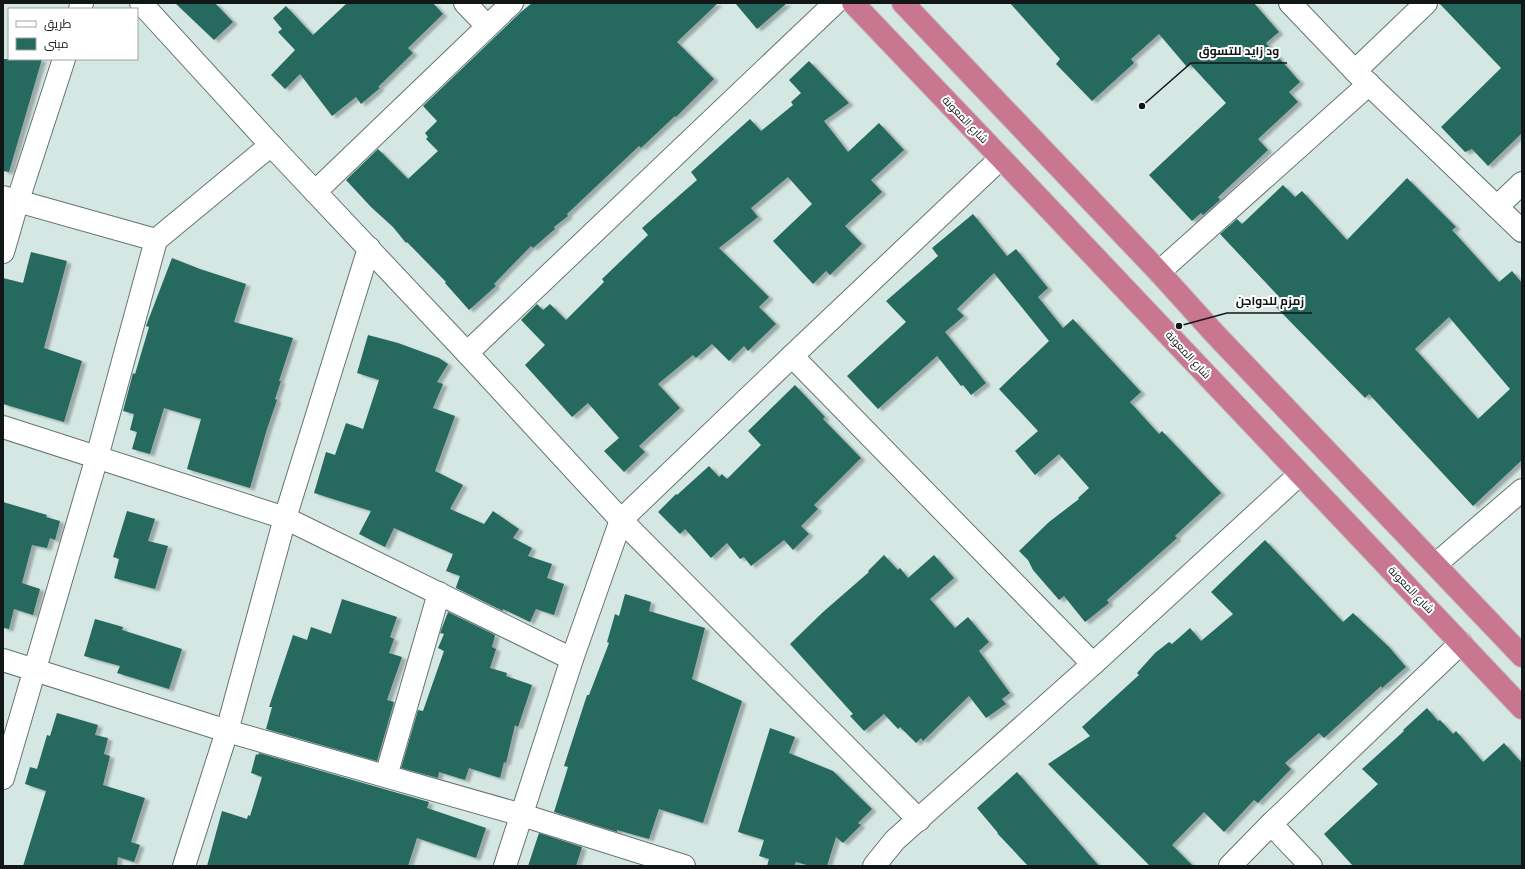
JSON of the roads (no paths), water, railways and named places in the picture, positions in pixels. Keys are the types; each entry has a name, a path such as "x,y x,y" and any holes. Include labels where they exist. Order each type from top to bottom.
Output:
{"highway":[{"name":"شارع المعونة","path":"852,3 1001,158 1522,708"},
{"path":"903,3 1159,272 1215,334 1436,564 1522,656"}],"street":[{"path":"141,3 271,145 467,353 620,520 919,820"},
{"path":"465,3 487,26"},
{"path":"315,192 512,3"},
{"path":"467,353 835,3"},
{"path":"1290,3 1362,77 1522,231"},
{"path":"1159,272 1362,77 1426,3"},
{"path":"3,252 11,198 64,60"},
{"path":"3,778 97,457 156,240 271,145"},
{"path":"505,866 572,659 620,520 1001,158"},
{"path":"1497,207 1522,183"},
{"path":"11,198 156,240"},
{"path":"184,866 227,731 285,518 369,248"},
{"path":"792,356 1093,664"},
{"path":"3,427 285,518 572,659"},
{"path":"874,866 895,840 1093,664 1300,474"},
{"path":"1436,564 1522,490"},
{"path":"386,776 439,593"},
{"path":"1230,866 1271,824 1461,643"},
{"path":"3,660 227,731 522,815 684,866"},
{"path":"1271,824 1311,866"}],"place":[{"name":"ود زايد للتسوق","path":"1142,106"},
{"name":"زمزم للدواجن","path":"1179,326"}]}
